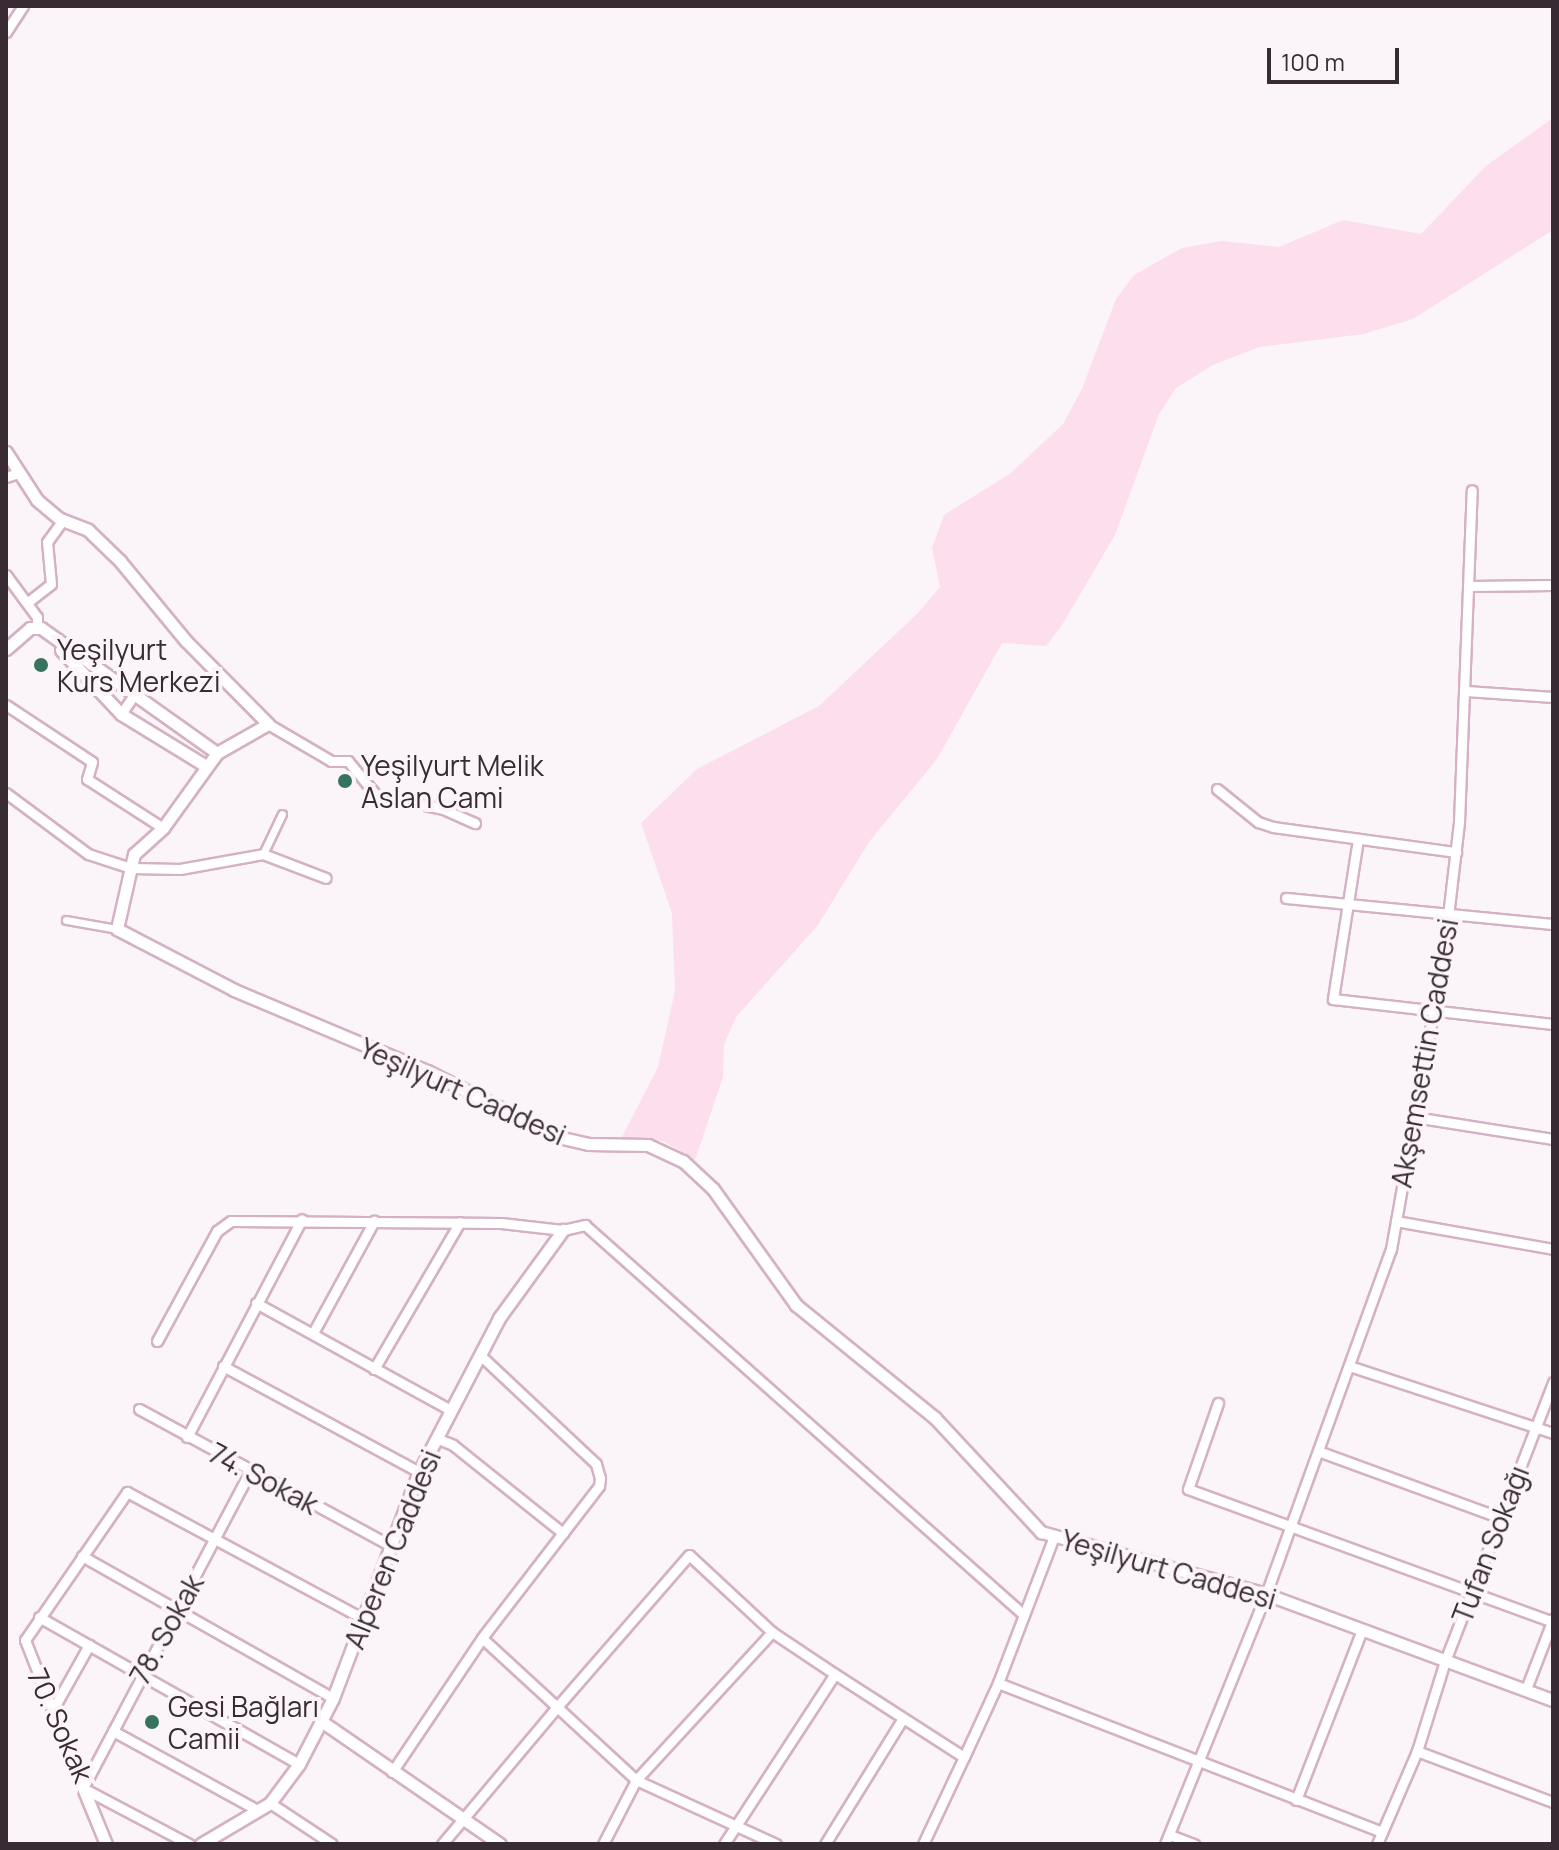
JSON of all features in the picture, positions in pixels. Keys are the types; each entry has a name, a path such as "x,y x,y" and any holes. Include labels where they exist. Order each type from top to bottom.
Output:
{"street":[{"path":"6,32 23,6"},
{"path":"6,452 12,475 63,520 88,530 120,561 186,641 268,724 331,761 348,761 376,795 443,809 475,823"},
{"name":"Akşemsettin Caddesi","path":"1168,1839 1202,1763 1266,1594 1349,1366 1396,1221 1433,1013 1456,852 1466,691 1472,490"},
{"path":"28,602 51,584 47,542 63,520"},
{"path":"6,575 28,602 42,630 121,714 206,766"},
{"path":"1470,586 1553,585"},
{"path":"6,649 42,630"},
{"path":"42,630 217,753"},
{"path":"90,682 99,671"},
{"path":"1466,691 1553,697"},
{"path":"121,714 134,695"},
{"path":"6,705 92,762 87,779 163,828"},
{"path":"66,920 117,929 134,854 163,828 217,753 268,724"},
{"path":"1217,789 1258,822 1456,852"},
{"path":"6,793 88,854 131,868 180,869 263,854 326,878"},
{"path":"263,854 282,814"},
{"path":"1358,839 1331,997 1343,1004 1553,1024"},
{"path":"1286,898 1553,924"},
{"name":"Yeşilyurt Caddesi","path":"117,929 234,990 427,1071 558,1137 588,1144 648,1145 683,1161 713,1189 796,1305 916,1402 1016,1511 1054,1536 1176,1565 1266,1594 1361,1632 1553,1700"},
{"path":"1414,1117 1553,1139"},
{"path":"157,1341 221,1227 237,1219 460,1222 563,1230 577,1224 592,1228 1024,1615"},
{"path":"187,1437 302,1219"},
{"path":"313,1333 374,1221"},
{"path":"1396,1221 1553,1249"},
{"path":"374,1369 460,1222"},
{"name":"Alperen Caddesi","path":"201,1844 270,1803 299,1764 333,1698 419,1472 499,1318 563,1230"},
{"path":"256,1303 451,1410"},
{"path":"392,1772 482,1638 599,1486 596,1464 480,1355"},
{"path":"223,1366 419,1472"},
{"name":"Tufan Sokağı","path":"1349,1366 1553,1433"},
{"path":"1536,1428 1553,1382"},
{"path":"1218,1403 1188,1489 1473,1589 1553,1621 1526,1689"},
{"name":"74. Sokak","path":"139,1409 389,1545"},
{"name":"Tufan Sokağı","path":"1377,1844 1417,1751 1445,1661 1536,1428"},
{"path":"436,1438 453,1445 563,1533"},
{"path":"1318,1451 1501,1518"},
{"name":"78. Sokak","path":"83,1788 140,1673 250,1471"},
{"path":"299,1764 39,1617 127,1492 364,1619"},
{"path":"923,1844 998,1683 1054,1536"},
{"path":"442,1844 459,1819 689,1555 772,1632 964,1757"},
{"path":"82,1556 333,1698"},
{"name":"70. Sokak","path":"39,1617 26,1633 25,1644 83,1788 189,1844"},
{"path":"603,1844 636,1780 772,1632"},
{"path":"1296,1800 1361,1632"},
{"path":"482,1638 636,1780 776,1844"},
{"path":"52,1711 89,1645"},
{"path":"724,1844 835,1674"},
{"path":"998,1683 1382,1832"},
{"path":"825,1844 903,1718"},
{"path":"321,1721 459,1819 500,1844"},
{"path":"113,1731 257,1810"},
{"path":"1417,1751 1553,1802"},
{"path":"83,1788 106,1844"},
{"path":"270,1803 332,1844"},
{"path":"1168,1839 1194,1844"}],"shaded area":[{"path":"1553,118 1553,230 1413,319 1363,334 1259,347 1213,365 1176,388 1159,414 1115,535 1062,625 1046,646 1002,643 937,759 869,842 818,925 736,1017 724,1045 723,1077 695,1160 663,1141 622,1137 658,1067 675,991 672,913 641,823 697,769 819,706 918,613 940,587 932,548 944,515 1011,473 1063,424 1082,389 1116,299 1134,275 1182,248 1221,241 1279,247 1343,220 1421,234 1486,166"}],"place":[{"name":"Yeşilyurt Kurs Merkezi","path":"41,665"},
{"name":"Yeşilyurt Melik Aslan Cami","path":"345,781"},
{"name":"Gesi Bağları Camii","path":"152,1722"}]}
